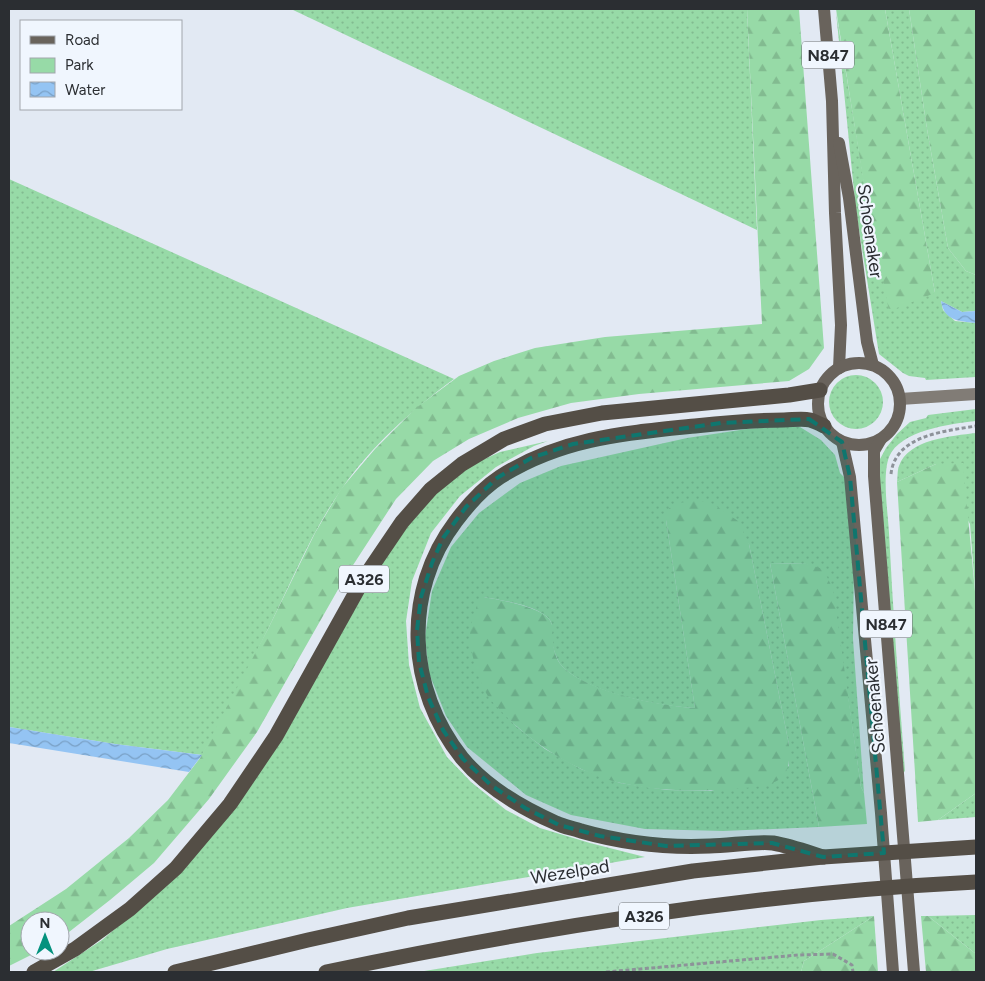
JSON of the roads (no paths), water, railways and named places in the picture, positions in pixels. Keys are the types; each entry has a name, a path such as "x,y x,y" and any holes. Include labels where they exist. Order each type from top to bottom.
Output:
{"highway":[{"name":"A326","path":"34,972 75,949 130,909 176,868 230,804 276,736 364,578 402,522 431,489 462,464 504,439 546,424 602,413 789,395 820,390"},
{"name":"A326","path":"823,857 772,843 699,847 635,843 559,825 525,808 492,786 470,766 443,730 428,696 418,662 417,630 421,597 432,563 443,538 466,507 497,478 532,458 573,444 622,434 721,423 809,419 824,426"},
{"name":"Wezelpad","path":"175,972 408,918 694,871 823,857 976,847"},
{"name":"A326","path":"326,972 480,942 706,906 838,892 973,883"}],"main road":[{"name":"Schoenaker","path":"824,9 832,102 841,325 839,368"},
{"name":"Schoenaker","path":"832,102 849,198 867,342 873,365"},
{"path":"881,439 868,444 855,445 842,442 824,426 818,408 820,390 828,378 839,368 861,363 873,365 887,374 897,388 900,399 976,394"},
{"name":"N847","path":"881,439 891,430 898,418 900,399"},
{"name":"Schoenaker","path":"881,439 874,451 874,476 914,972"},
{"name":"Schoenaker","path":"842,442 850,477 881,813 893,972"}],"water":[{"path":"941,301 962,312 976,311 976,323 953,319 945,313"},
{"path":"9,727 115,744 202,755 189,772 9,743"}]}
